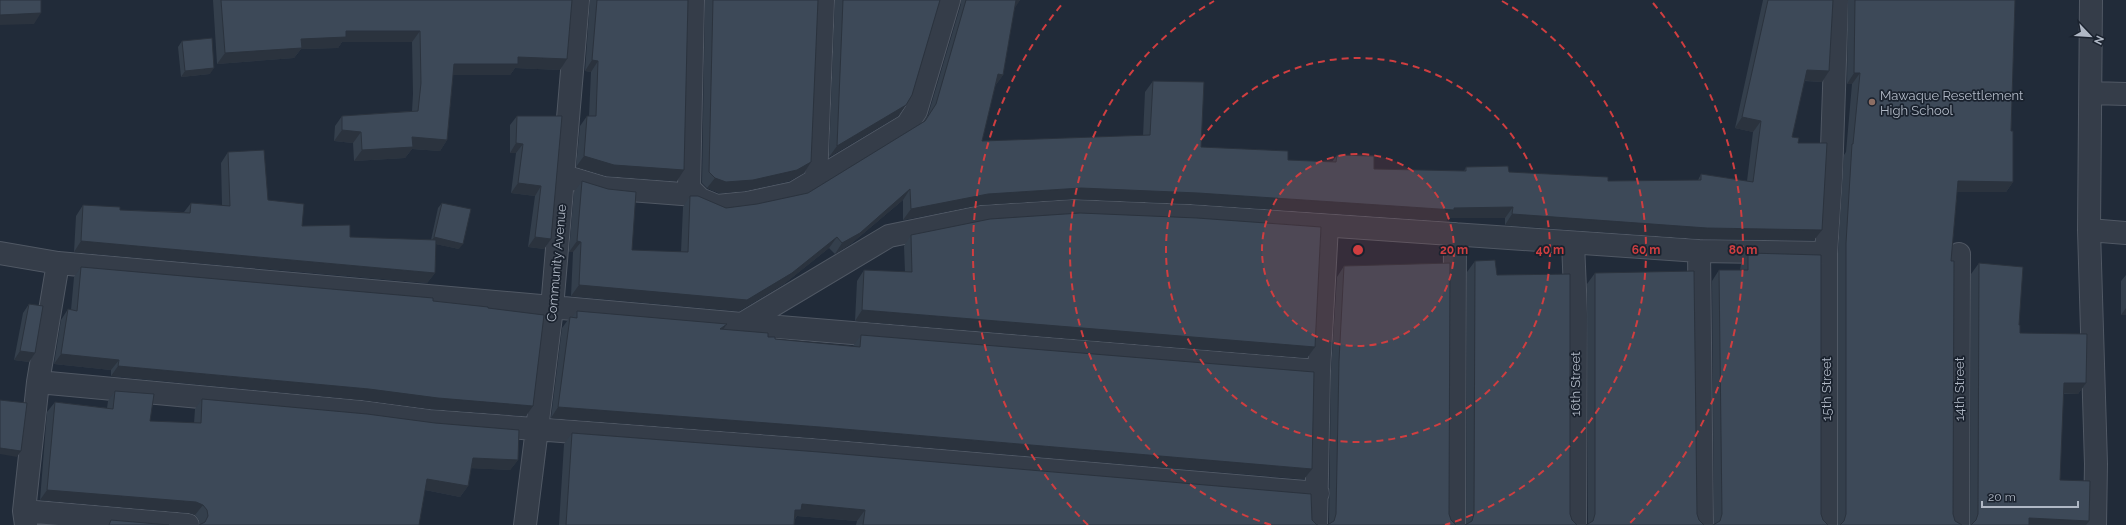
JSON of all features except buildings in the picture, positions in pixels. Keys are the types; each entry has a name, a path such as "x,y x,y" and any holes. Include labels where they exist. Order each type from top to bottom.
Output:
{"street":[{"name":"Community Avenue","path":"525,525 552,308 578,0"},
{"path":"693,0 689,188 700,199 717,206 747,203 794,193 907,125 916,111 948,0"},
{"path":"816,180 823,0"},
{"name":"15th Street","path":"1826,525 1826,253 1837,0"},
{"path":"2091,0 2089,230 2096,464 2095,525"},
{"path":"2091,93 2126,94"},
{"path":"564,176 604,188 695,195"},
{"path":"742,324 889,236 981,217 1072,211 1190,216 1699,251 1826,253"},
{"path":"1316,525 1320,371 1327,226"},
{"path":"2089,230 2126,233"},
{"path":"1454,525 1455,234"},
{"name":"16th Street","path":"1573,243 1576,314 1575,525"},
{"path":"1699,251 1702,525"},
{"path":"0,253 58,263 552,308 1320,371"},
{"name":"14th Street","path":"1958,525 1960,254"},
{"path":"58,263 38,382 25,518 188,525"},
{"path":"38,382 361,412 429,421 820,451 1318,493"}],"place":[{"name":"Mawaque Resettlement High School","path":"1872,102"}]}
